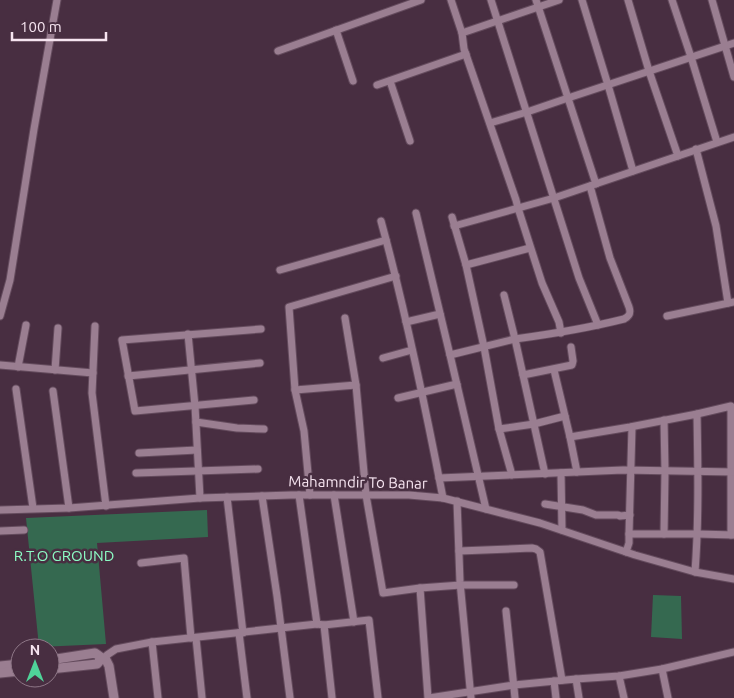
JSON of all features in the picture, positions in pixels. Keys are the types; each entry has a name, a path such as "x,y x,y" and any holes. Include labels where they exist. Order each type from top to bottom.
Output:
{"street":[{"path":"0,316 10,280 57,0"},
{"path":"278,51 421,0"},
{"path":"451,0 466,54 516,200 530,248 542,283 559,322 561,332"},
{"path":"491,0 579,278 598,325"},
{"path":"462,34 537,4 559,0"},
{"path":"582,0 633,171"},
{"path":"628,0 649,71 678,156"},
{"path":"672,0 717,142"},
{"path":"712,0 734,77"},
{"path":"450,355 514,339 598,325 624,319 630,314 610,258 593,185 568,98 537,4"},
{"path":"336,30 354,81"},
{"path":"490,123 734,43"},
{"path":"378,85 466,54"},
{"path":"390,81 410,141"},
{"path":"454,226 554,198 734,136"},
{"path":"667,316 731,302 716,226 696,149"},
{"path":"416,213 486,509"},
{"path":"452,217 466,265 499,429 512,475"},
{"path":"381,221 396,276 443,498"},
{"path":"280,270 386,240"},
{"path":"466,265 530,248"},
{"path":"310,494 304,431 295,390 289,307 396,276"},
{"path":"504,295 545,474"},
{"path":"406,322 440,314"},
{"path":"345,318 356,385 366,494 383,593 461,585 514,585"},
{"path":"18,367 26,326"},
{"path":"95,326 92,393 106,506"},
{"path":"55,370 58,328"},
{"path":"254,400 135,411 122,340 261,329"},
{"path":"188,334 195,406 200,498"},
{"path":"523,375 572,365 570,347"},
{"path":"383,358 412,350"},
{"path":"128,376 260,363"},
{"path":"0,365 93,373"},
{"path":"554,370 577,472"},
{"path":"398,398 456,384"},
{"path":"295,390 356,385"},
{"path":"16,389 33,508"},
{"path":"53,391 69,508"},
{"path":"570,437 632,427 731,406 732,535 629,534"},
{"path":"695,572 698,534 697,414"},
{"path":"499,429 534,424 565,416"},
{"path":"664,420 664,534"},
{"path":"196,422 237,428 264,429"},
{"path":"626,552 630,515 632,427"},
{"path":"139,453 197,450"},
{"path":"136,473 258,469"},
{"path":"439,478 631,470 732,472"},
{"path":"561,473 562,530"},
{"path":"299,494 332,698"},
{"name":"Mahamndir To Banar","path":"0,510 69,508 200,498 299,494 409,494 457,501 540,523 626,552 695,572 734,579"},
{"path":"334,494 354,622"},
{"path":"262,496 290,698"},
{"path":"227,497 247,698"},
{"path":"457,501 461,585 471,695"},
{"path":"545,504 583,510 596,515 630,515"},
{"path":"0,531 24,530"},
{"path":"459,551 532,548 540,552 558,680 556,698"},
{"path":"142,564 184,558 202,698"},
{"path":"420,588 428,698 471,695 514,685 619,676 662,669 734,652"},
{"path":"506,611 515,698"},
{"path":"60,667 96,664 116,650 152,642 369,620 378,698"},
{"path":"152,642 158,698"},
{"path":"60,658 95,653 104,658 109,666 114,698"},
{"path":"662,669 668,698"},
{"path":"619,676 624,698"},
{"path":"576,679 579,698"}],"green space":[{"name":"R.T.O GROUND","path":"207,510 208,537 97,543 106,644 60,646 60,638 38,638 26,518"},
{"path":"653,595 681,596 682,639 651,637"}]}
